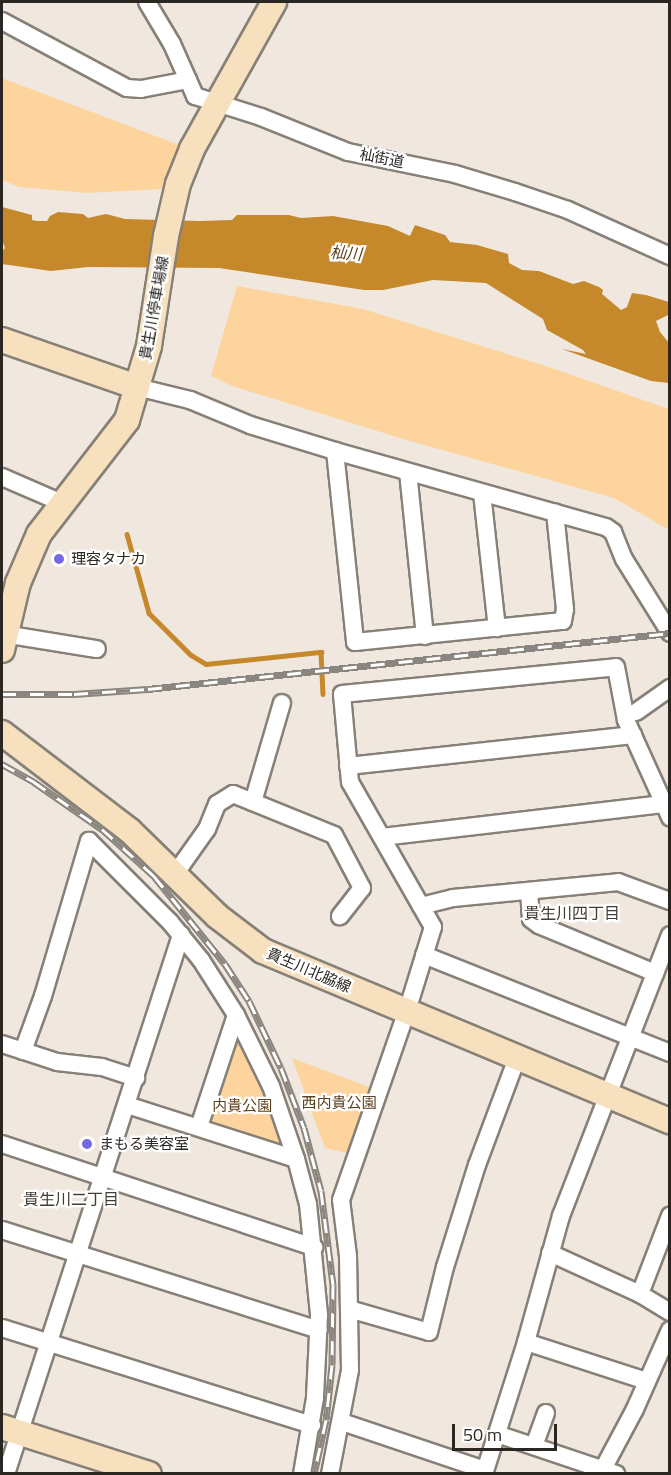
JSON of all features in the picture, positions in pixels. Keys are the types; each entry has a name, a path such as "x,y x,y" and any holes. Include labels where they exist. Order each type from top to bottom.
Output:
{"main road":[{"name":"貴生川停車場線","path":"2,639 25,562 39,534 127,420 154,325 178,184 192,149 274,2"},
{"path":"2,340 140,379"},
{"name":"貴生川北脇線","path":"2,733 129,830 217,916 263,951 669,1121"},
{"path":"10,1430 149,1473"}],"street":[{"name":"杣街道","path":"147,2 172,44 195,96 261,117 348,152 455,174 546,202 669,256"},
{"path":"2,21 127,88 141,89 188,80"},
{"path":"140,379 250,425 606,527 613,532 624,559 669,633"},
{"path":"335,451 355,642 563,621 565,609 555,513"},
{"path":"408,472 425,636"},
{"path":"2,477 62,503"},
{"path":"482,493 497,628"},
{"path":"2,639 97,649"},
{"path":"330,1473 342,1422 350,1370 348,1256 341,1200 407,1011 432,927 350,783 342,694 616,667 626,720 666,811 381,837"},
{"path":"636,712 669,688"},
{"path":"253,802 282,704"},
{"path":"348,766 633,735"},
{"path":"175,874 207,829 217,804 233,794 334,835 362,888 340,916"},
{"path":"23,1051 43,996 88,841 140,890 181,935 236,1015 271,1086 296,1159 308,1204 314,1247 319,1330 312,1425 302,1473"},
{"path":"421,906 453,898 618,882 669,901"},
{"path":"529,891 531,919 539,925 655,973"},
{"path":"6,1473 10,1430 48,1343 79,1255 102,1176 181,935"},
{"path":"342,1422 485,1472 526,1342 561,1216 669,935"},
{"path":"424,955 669,1053"},
{"path":"199,1127 236,1015"},
{"path":"2,1044 57,1062 102,1067 136,1078"},
{"path":"349,1309 429,1332 445,1268 477,1165 517,1058"},
{"path":"127,1105 296,1159"},
{"path":"2,1144 314,1247"},
{"path":"640,1294 669,1219"},
{"path":"2,1230 319,1330"},
{"path":"550,1253 640,1294 669,1312"},
{"path":"2,1328 312,1425"},
{"path":"497,1434 609,1471 669,1330"},
{"path":"526,1342 647,1381"},
{"path":"534,1446 546,1413"}],"green space":[{"path":"2,78 179,145 162,189 87,193 19,187 2,180"},
{"path":"237,286 363,309 546,366 669,409 669,530 614,498 403,439 232,386 211,376"},
{"name":"内貴公園","path":"235,1037 238,1037 260,1074 287,1150 211,1125 208,1118"},
{"name":"西内貴公園","path":"292,1058 374,1089 347,1153 325,1148"}],"water":[{"name":"杣川","path":"2,207 32,215 32,220 37,221 47,221 50,216 58,212 83,214 88,218 106,214 125,219 200,221 232,220 237,215 289,215 301,218 333,216 388,226 410,236 415,225 445,235 450,242 477,245 508,254 509,263 522,270 539,271 573,284 584,281 599,287 603,290 602,294 621,310 627,307 632,293 669,302 668,315 656,321 660,332 669,343 669,383 651,381 562,349 586,354 583,350 547,330 543,319 486,283 433,280 383,290 364,290 219,268 88,267 51,271 2,264 2,251 5,248 2,240"}],"waterway":[{"path":"127,534 149,613 191,655 206,664 321,652 323,694"}],"railway":[{"path":"2,694 74,694 148,689 670,633"},
{"path":"2,764 34,782 102,829 154,876 225,964 249,1001 281,1068 304,1128 321,1191 333,1285 332,1365 326,1420 314,1474"}],"place":[{"name":"理容タナカ","path":"59,559"},
{"name":"まもる美容室","path":"87,1144"}],"district":[{"name":"貴生川四丁目","path":"572,913"},
{"name":"貴生川二丁目","path":"71,1199"}]}
